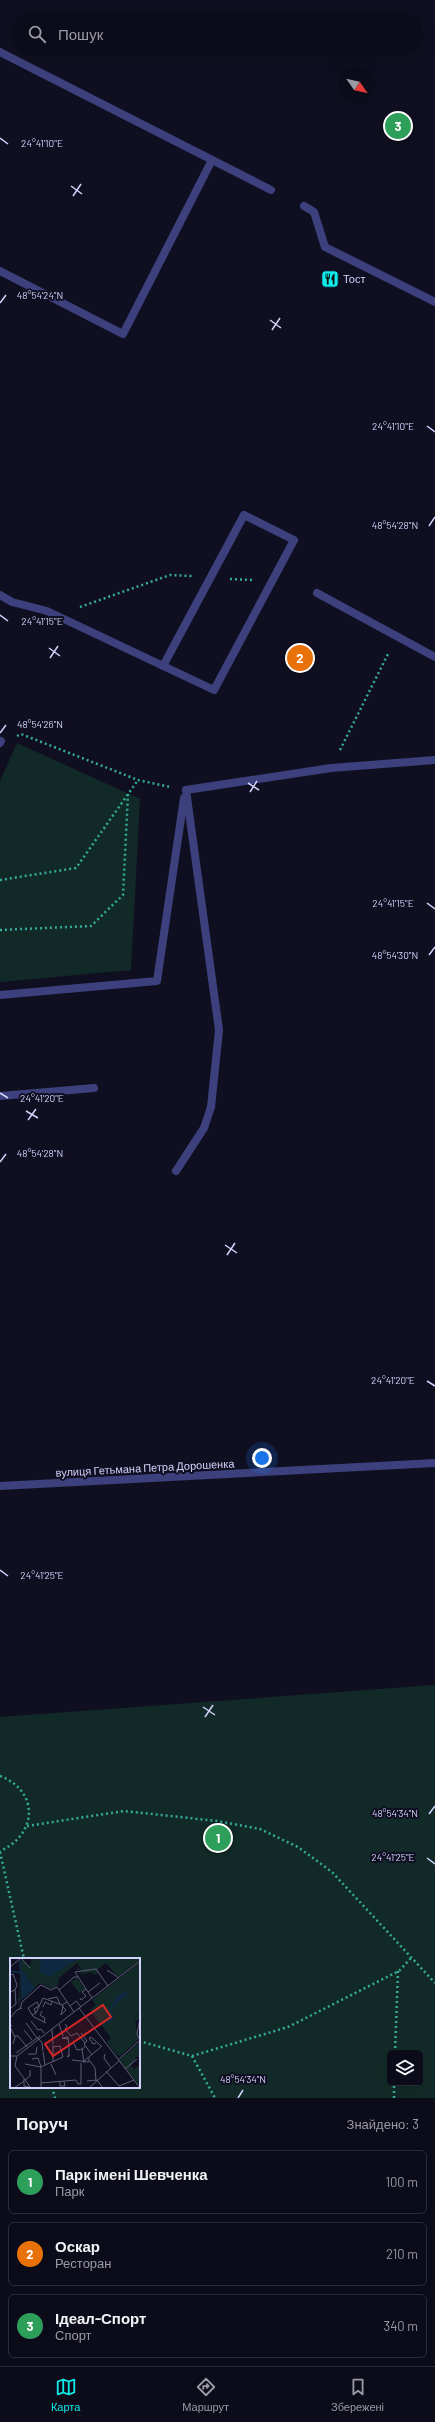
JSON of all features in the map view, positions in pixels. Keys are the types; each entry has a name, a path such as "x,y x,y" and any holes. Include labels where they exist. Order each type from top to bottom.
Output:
{"street":[{"path":"0,52 271,190"},
{"path":"0,271 123,334 212,160"},
{"path":"304,206 314,212 326,247 435,302"},
{"path":"0,595 12,602 56,615 163,666 214,690 294,540 244,514 163,666"},
{"path":"276,573 285,577"},
{"path":"317,593 435,657"},
{"path":"186,790 331,768 435,760"},
{"path":"0,995 157,981 186,790"},
{"path":"176,1171 204,1128 211,1107 219,1030 186,790"},
{"path":"0,1096 94,1088"},
{"name":"вулиця Гетьмана Петра Дорошенка","path":"0,1486 435,1463"}],"path":[{"path":"56,615 170,575 272,582"},
{"path":"331,768 398,636"},
{"path":"0,880 76,868 138,780"},
{"path":"0,930 91,926 123,895 128,794"},
{"path":"0,1776 10,1780 20,1788 27,1800 29,1812 27,1826 21,1837 12,1846 0,1851 24,1958"},
{"path":"27,1826 124,1811 217,1821 260,1829 298,1847 332,1872 435,1983"},
{"path":"140,2041 192,2056 288,2028 398,1971 411,1958"},
{"path":"395,2050 398,1971"},
{"path":"192,2056 215,2098"},
{"path":"394,2086 394,2098"},
{"path":"52,2088 55,2098"}],"green space":[{"path":"17,743 140,799 131,970 0,982 0,781"},
{"path":"435,1685 435,2098 0,2098 0,1717"}],"place":[{"name":"Ідеал-Спорт","path":"398,126"},
{"name":"Тост","path":"330,279"},
{"name":"Оскар","path":"300,658"},
{"name":"Парк імені Шевченка","path":"218,1838"}]}
